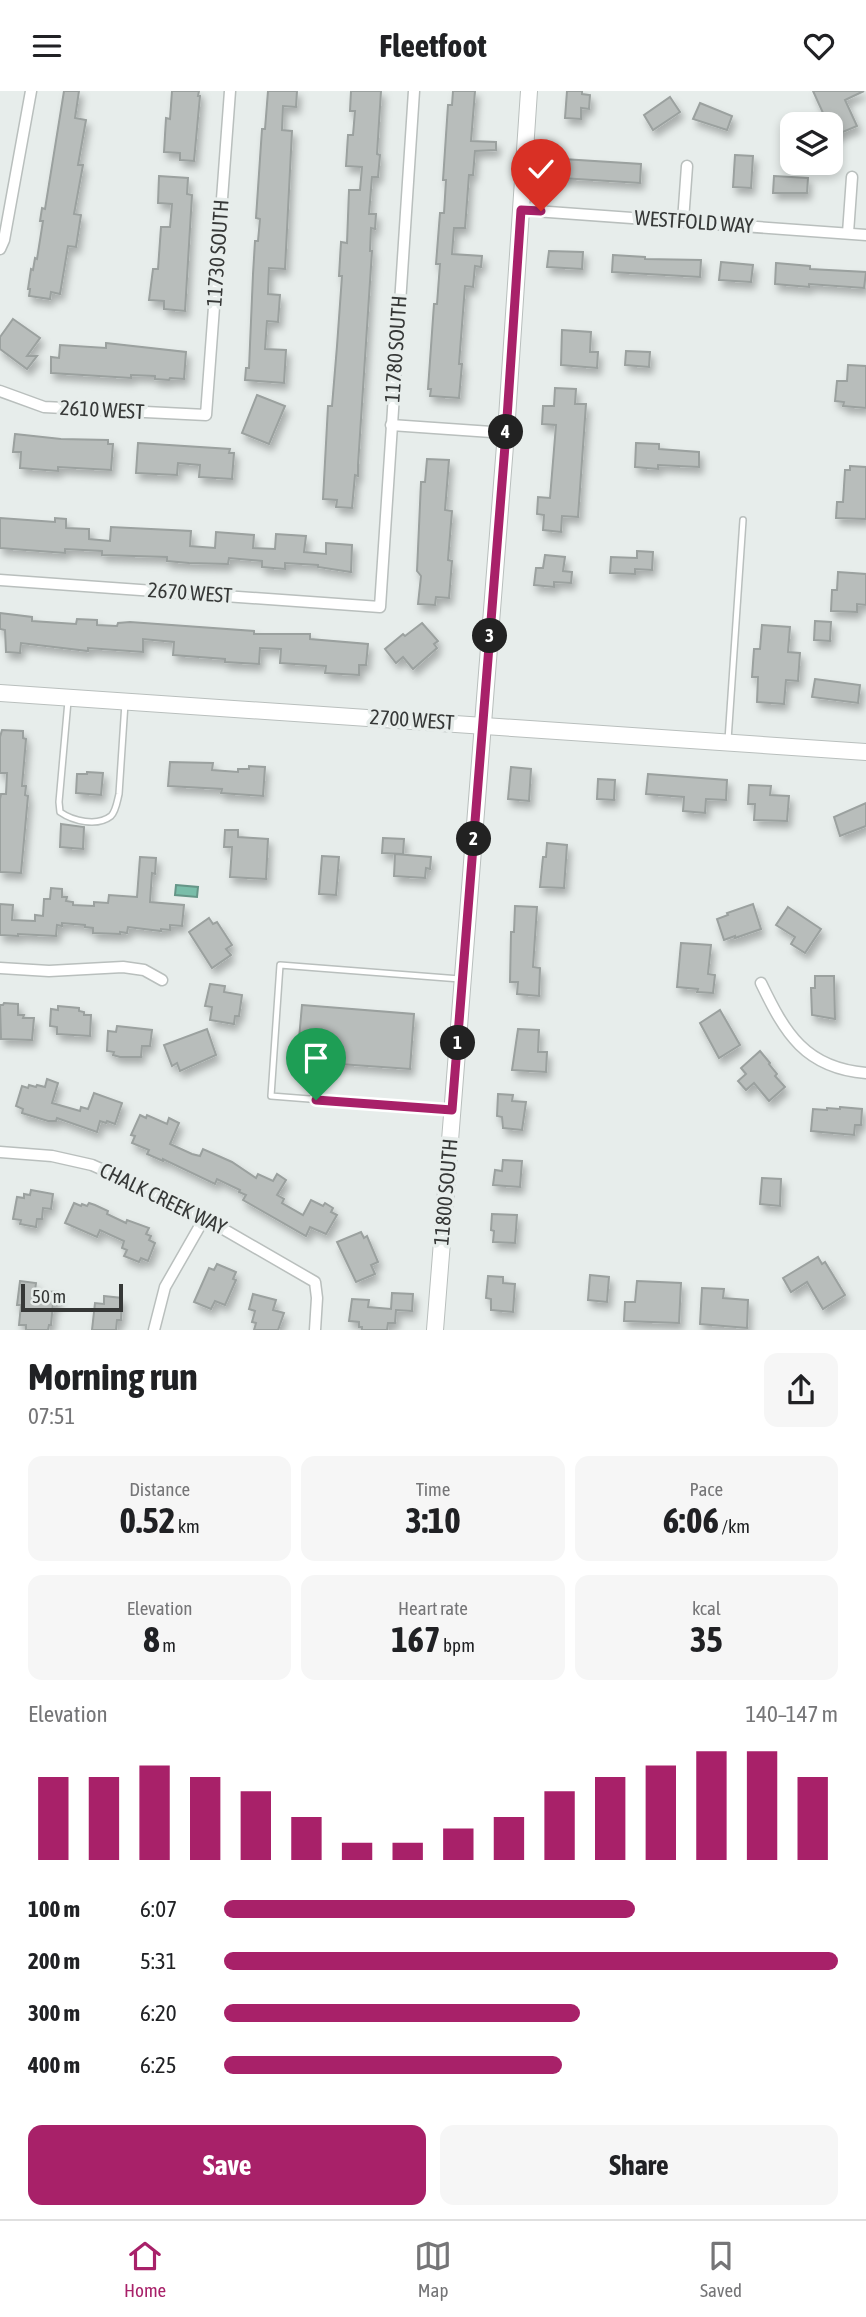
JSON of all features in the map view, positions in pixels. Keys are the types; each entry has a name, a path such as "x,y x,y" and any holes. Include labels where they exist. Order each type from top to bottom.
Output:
{"main road":[{"name":"11800 SOUTH","path":"435,1330 506,433 529,91"},
{"name":"2700 WEST","path":"0,693 866,752"}],"street":[{"path":"0,249 31,91"},
{"name":"11730 SOUTH","path":"206,415 230,91"},
{"name":"11780 SOUTH","path":"380,607 414,91"},
{"path":"683,221 687,166"},
{"path":"848,233 852,177"},
{"name":"WESTFOLD WAY","path":"521,210 866,235"},
{"name":"2610 WEST","path":"0,391 44,407 206,415"},
{"path":"391,425 506,433"},
{"name":"2670 WEST","path":"0,580 380,607"},
{"path":"0,968 49,971 123,967 144,970 162,980"},
{"path":"761,983 786,1030 805,1051 836,1068 866,1073"},
{"name":"CHALK CREEK WAY","path":"0,1151 79,1160 205,1217 315,1282 317,1298 314,1330"},
{"path":"154,1330 165,1287 205,1217"}],"lane":[{"path":"727,743 743,520"},
{"path":"68,698 60,813 84,821 103,820 116,809 125,701"},
{"path":"452,1110 271,1096 280,965 463,979"}],"shaded area":[{"path":"176,885 198,887 197,897 175,895"}],"building":[{"path":"64,91 79,91 75,118 86,120 78,165 83,165 74,214 81,215 76,247 68,246 60,294 51,292 50,299 29,296 28,289 31,269 33,270 35,258 37,259 43,221 40,221 42,208 45,209"},
{"path":"172,91 199,91 194,161 180,160 180,153 164,152 166,118 170,119"},
{"path":"268,91 297,91 296,107 283,106 282,130 292,131 285,269 269,268 268,294 280,295 278,322 267,321 265,349 286,350 284,383 245,380 246,368 249,368 255,241 258,241 260,219 256,218 262,129 265,129"},
{"path":"351,91 381,91 378,177 372,177 369,214 376,214 375,229 371,228 372,251 358,476 355,475 352,508 336,507 337,500 323,499 328,406 332,406 342,276 339,276 341,242 347,243 349,190 360,190 362,167 346,166 348,135 353,135 355,111 350,111"},
{"path":"453,91 475,91 471,141 496,142 496,150 475,151 473,175 469,175 465,228 454,228 452,254 482,256 481,267 475,266 473,287 465,286 459,398 430,396 431,389 428,389 434,304 437,304 440,264 436,264 440,213 444,213 446,180 443,180 448,105 452,105"},
{"path":"567,91 582,91 582,94 590,95 589,109 581,108 581,119 565,118"},
{"path":"813,91 864,91 845,100 857,126 843,132 843,112 823,112"},
{"path":"670,97 680,112 653,130 644,115"},
{"path":"700,103 732,116 727,130 693,119"},
{"path":"735,155 753,156 751,188 733,187"},
{"path":"563,159 641,164 640,183 561,178"},
{"path":"159,176 188,178 187,194 192,195 185,311 164,309 164,301 149,300 153,269 158,269 161,227 170,227 172,204 158,203"},
{"path":"774,176 808,178 807,193 773,193"},
{"path":"549,251 583,252 582,269 547,267"},
{"path":"613,255 645,259 701,260 700,277 612,272"},
{"path":"721,262 753,265 751,282 719,280"},
{"path":"776,263 810,266 810,269 866,272 864,288 775,284"},
{"path":"13,319 40,338 27,356 37,356 27,369 0,349 0,337"},
{"path":"562,330 591,332 590,352 598,352 597,368 561,365"},
{"path":"106,343 186,352 184,379 51,373 51,357 59,358 60,345 106,348"},
{"path":"626,351 650,352 649,367 625,365"},
{"path":"848,365 866,366 866,408 843,406 844,402 835,401 837,381 847,381"},
{"path":"555,388 576,389 575,404 586,404 578,517 562,516 561,532 543,530 544,515 537,514 538,497 550,498 556,425 542,424 543,406 554,406"},
{"path":"257,395 285,406 269,444 242,433"},
{"path":"15,434 108,440 108,444 113,444 111,470 58,467 58,471 20,468 21,452 13,452"},
{"path":"138,443 230,449 229,453 234,453 232,479 199,477 200,465 178,463 177,475 136,473"},
{"path":"636,443 659,444 659,449 699,452 699,467 635,467"},
{"path":"427,459 449,460 445,510 452,511 448,560 452,561 449,598 436,597 435,605 418,604 421,576 417,571 421,482 425,482"},
{"path":"850,466 866,467 866,519 836,518 837,502 843,502 845,470 850,470"},
{"path":"0,518 55,522 55,518 66,519 66,528 89,529 89,539 110,541 111,527 191,531 190,546 215,548 216,532 254,535 253,548 275,549 276,534 306,536 304,552 326,554 326,543 352,545 351,572 318,565 285,563 285,569 262,567 262,561 229,558 228,564 189,563 167,561 167,557 102,555 102,551 65,549 65,553 0,548"},
{"path":"637,551 653,552 652,570 635,569 635,574 610,573 611,557 637,558"},
{"path":"545,555 565,557 563,571 572,572 571,583 554,582 554,587 534,585 536,568 543,568"},
{"path":"838,572 866,574 866,605 857,604 857,612 831,611 832,590 837,590"},
{"path":"0,613 32,617 32,621 76,624 77,619 97,620 97,625 117,626 118,623 130,622 254,631 254,634 310,634 310,639 368,644 366,665 359,665 359,675 325,673 326,666 280,663 281,649 260,648 259,664 225,662 225,659 173,655 174,642 143,639 143,652 88,648 88,651 21,643 20,653 6,652 5,630 0,629"},
{"path":"815,621 831,622 830,641 814,640"},
{"path":"422,623 438,641 434,644 437,648 413,669 403,657 396,663 385,649"},
{"path":"762,625 790,627 788,652 800,653 798,681 786,680 784,704 757,702 758,677 752,677 754,649 760,649"},
{"path":"815,679 860,685 858,703 812,697"},
{"path":"2,730 23,731 23,738 26,739 22,786 26,786 25,795 28,796 21,873 0,872 0,799 1,794 6,794 7,773 0,773"},
{"path":"170,762 213,763 212,770 238,772 238,769 249,769 249,766 265,767 263,796 221,793 222,789 168,786"},
{"path":"511,767 531,769 529,801 508,799"},
{"path":"103,773 101,795 76,793 77,774"},
{"path":"648,774 727,780 726,800 706,799 705,813 683,811 684,797 646,794"},
{"path":"598,779 615,780 614,800 597,799"},
{"path":"749,785 771,786 770,795 789,796 787,821 754,820 755,804 748,804"},
{"path":"866,803 866,826 840,836 834,817"},
{"path":"61,824 84,827 83,849 60,847"},
{"path":"225,830 238,830 238,837 268,839 266,879 230,877 232,847 224,847"},
{"path":"383,838 404,839 403,854 382,853"},
{"path":"547,843 567,845 564,888 540,887"},
{"path":"395,854 431,857 430,869 426,868 425,878 394,876"},
{"path":"322,856 339,857 336,895 319,894"},
{"path":"140,857 156,858 150,902 184,905 182,926 170,925 170,930 161,931 128,927 127,933 120,934 93,933 93,928 85,925 62,923 62,926 57,925 56,936 0,935 0,904 13,905 12,920 35,921 35,915 43,916 44,899 50,899 51,888 62,889 62,897 67,897 66,901 73,902 73,905 94,906 94,902 108,903 109,895 137,897"},
{"path":"753,904 761,929 724,940 717,919"},
{"path":"515,906 537,907 533,967 540,968 539,996 517,994 518,982 510,982 511,932 514,932"},
{"path":"788,907 821,929 805,953 791,944 795,937 776,925"},
{"path":"209,918 213,924 217,922 232,945 226,949 231,955 212,968 189,932"},
{"path":"681,943 711,945 708,974 715,975 713,993 677,987"},
{"path":"815,976 834,976 835,1019 812,1015 811,988 815,988"},
{"path":"210,984 225,986 224,992 242,995 239,1016 235,1016 234,1024 210,1020 212,1007 205,1006"},
{"path":"18,1004 18,1015 34,1018 32,1040 1,1039 0,1005"},
{"path":"302,1005 414,1014 410,1069 297,1061"},
{"path":"58,1006 79,1008 84,1015 91,1015 90,1036 57,1034 57,1027 50,1026 51,1009 58,1010"},
{"path":"720,1010 740,1045 719,1058 700,1023"},
{"path":"117,1026 152,1030 150,1046 142,1046 141,1057 120,1057 107,1051 108,1031 116,1032"},
{"path":"207,1029 216,1055 180,1071 177,1063 172,1066 164,1045"},
{"path":"518,1029 539,1030 538,1052 547,1052 546,1072 512,1070"},
{"path":"760,1051 785,1087 769,1101 754,1083 746,1090 738,1081 746,1074 741,1068"},
{"path":"47,1079 58,1083 52,1103 80,1111 81,1107 88,1109 94,1093 122,1103 115,1124 100,1121 97,1132 57,1118 56,1121 48,1121 22,1113 23,1109 16,1106 22,1086 45,1087"},
{"path":"498,1094 513,1095 512,1101 526,1102 522,1130 503,1128 502,1117 497,1116"},
{"path":"813,1109 862,1109 861,1125 855,1125 854,1135 811,1131"},
{"path":"140,1115 146,1118 147,1115 167,1124 169,1118 179,1123 170,1144 192,1154 200,1156 203,1149 232,1162 256,1178 258,1174 273,1181 277,1174 286,1180 277,1195 284,1199 282,1203 303,1215 311,1200 323,1206 325,1203 333,1208 331,1212 337,1215 326,1234 310,1227 306,1236 243,1200 246,1195 239,1192 240,1190 217,1179 215,1184 147,1154 149,1150 132,1143 135,1136 131,1135"},
{"path":"503,1160 522,1161 520,1187 493,1185 495,1170 502,1171"},
{"path":"762,1178 781,1179 780,1206 760,1204"},
{"path":"31,1190 53,1194 51,1209 43,1208 42,1219 37,1219 36,1227 20,1224 21,1220 13,1219 17,1197 30,1195"},
{"path":"74,1203 81,1206 87,1206 89,1203 95,1205 126,1223 127,1220 149,1228 146,1234 151,1236 149,1240 155,1243 148,1261 141,1258 139,1262 124,1256 127,1250 122,1248 124,1241 100,1230 97,1237 65,1223"},
{"path":"492,1214 517,1215 515,1243 493,1242"},
{"path":"361,1232 364,1238 367,1236 378,1262 371,1265 375,1274 356,1282 337,1242"},
{"path":"818,1257 822,1264 825,1262 845,1295 823,1309 807,1282 791,1292 783,1278"},
{"path":"217,1264 236,1272 233,1279 236,1280 225,1305 215,1301 211,1309 194,1302 209,1268 214,1270"},
{"path":"590,1275 609,1277 607,1302 588,1300"},
{"path":"488,1276 503,1277 503,1283 515,1284 513,1312 491,1310 491,1299 486,1298"},
{"path":"20,1281 36,1283 35,1291 58,1292 48,1330 26,1330 26,1325 19,1325 21,1305 17,1305"},
{"path":"637,1281 681,1283 679,1323 624,1321 625,1302 635,1302"},
{"path":"702,1288 724,1289 723,1298 748,1300 747,1328 700,1324"},
{"path":"392,1293 413,1294 412,1311 396,1310 395,1323 388,1323 387,1330 362,1330 359,1322 349,1321 352,1299 369,1300 368,1307 391,1309"},
{"path":"253,1294 276,1300 273,1310 284,1313 278,1330 254,1330 256,1323 252,1322 255,1311 249,1309"},
{"path":"104,1296 122,1298 121,1320 117,1320 116,1330 92,1330 95,1303 104,1304"}],"route":[{"path":"316,1100 452,1110 521,210 541,211"}]}
